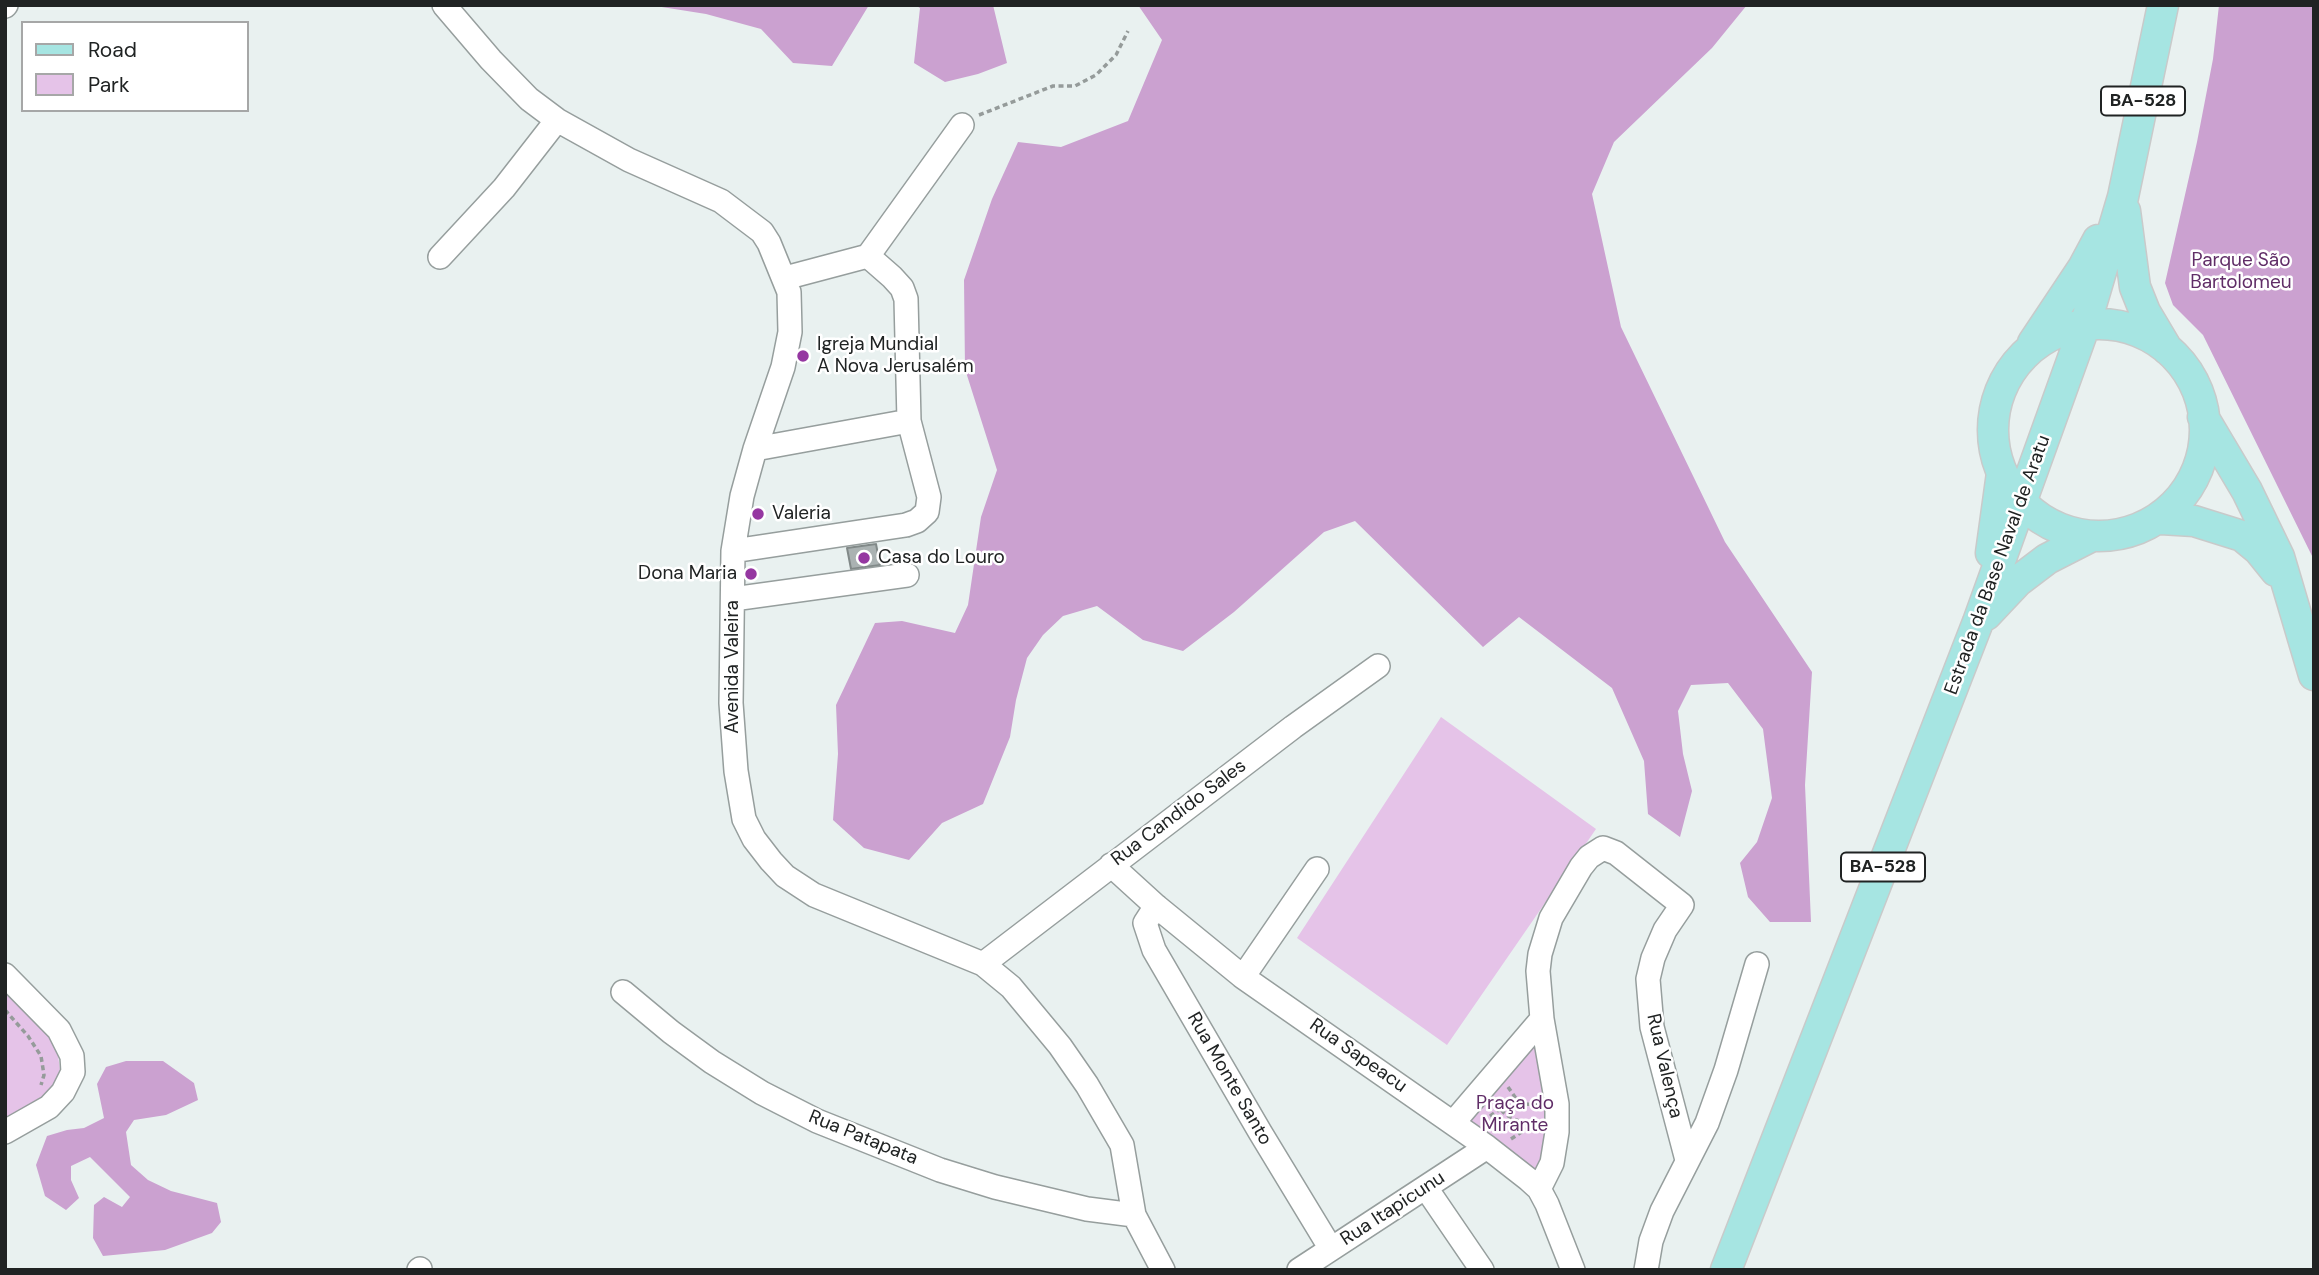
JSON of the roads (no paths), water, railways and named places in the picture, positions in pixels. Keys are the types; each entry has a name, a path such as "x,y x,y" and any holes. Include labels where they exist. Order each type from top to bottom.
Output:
{"main road":[{"name":"Estrada da Base Naval de Aratu","path":"1726,1270 2024,502 2086,323 2123,197 2162,5"},
{"path":"2123,197 2135,287 2145,312 2168,351 2184,369 2194,386 2203,418 2232,464 2279,557 2314,675"},
{"path":"2123,197 2082,268 2005,381 1994,416 1992,433 1995,452 2003,473 2024,502 2048,522 2066,531 2090,537 2121,534 2161,519 2174,506 2201,456 2203,418"},
{"path":"2026,353 2059,330 2086,323 2116,326 2145,335 2168,351"},
{"path":"1978,622 2003,473"},
{"path":"2161,519 2194,522 2242,536 2259,550 2286,583"},
{"path":"1978,622 2018,581 2040,564 2090,537"}],"street":[{"name":"Avenida Valeira","path":"444,5 519,89 557,120 629,160 721,201 762,232 785,278 790,299 790,332 783,367 742,496 733,551 731,703 736,771 744,819 754,839 785,876 814,895 984,964 1012,987 1060,1046 1087,1085 1122,1145 1134,1215 1163,1270"},
{"path":"440,257 504,188 557,120"},
{"path":"785,278 868,256 962,125"},
{"path":"733,551 906,525 924,516 930,505 909,421 906,299 902,288 868,256"},
{"path":"755,449 909,421"},
{"path":"733,599 907,575"},
{"name":"Rua Candido Sales","path":"984,964 1293,727 1378,666"},
{"name":"Rua Valença","path":"1542,1019 1538,971 1544,936 1551,918 1581,867 1597,851 1607,848 1682,905 1665,930 1653,958 1648,979 1652,1027 1687,1160"},
{"name":"Rua Sapeacu","path":"1111,865 1156,906 1243,976 1453,1122 1539,1189 1573,1270"},
{"path":"1243,976 1317,869"},
{"name":"Rua Monte Santo","path":"1156,906 1145,923 1154,950 1259,1132 1331,1249"},
{"name":"Rua Valença","path":"1646,1270 1651,1241 1661,1211 1707,1123 1726,1070 1757,964"},
{"path":"5,975 60,1030 72,1056 73,1072 64,1092 49,1107 5,1132"},
{"name":"Rua Patapata","path":"623,992 712,1062 762,1093 817,1121 877,1146 995,1187 1087,1209 1134,1215"},
{"path":"1539,1189 1552,1163 1557,1132 1557,1104 1542,1019"},
{"path":"1453,1122 1542,1019"},
{"name":"Rua Itapicunu","path":"1298,1270 1489,1148"},
{"path":"1426,1188 1482,1270"}],"place":[{"name":"Igreja Mundial A Nova Jerusalém","path":"803,356"},
{"name":"Valeria","path":"758,514"},
{"name":"Casa do Louro","path":"864,558"},
{"name":"Dona Maria","path":"751,574"}],"park label":[{"name":"Parque São Bartolomeu","path":"2241,272"},
{"name":"Praça do Mirante","path":"1515,1115"}]}
